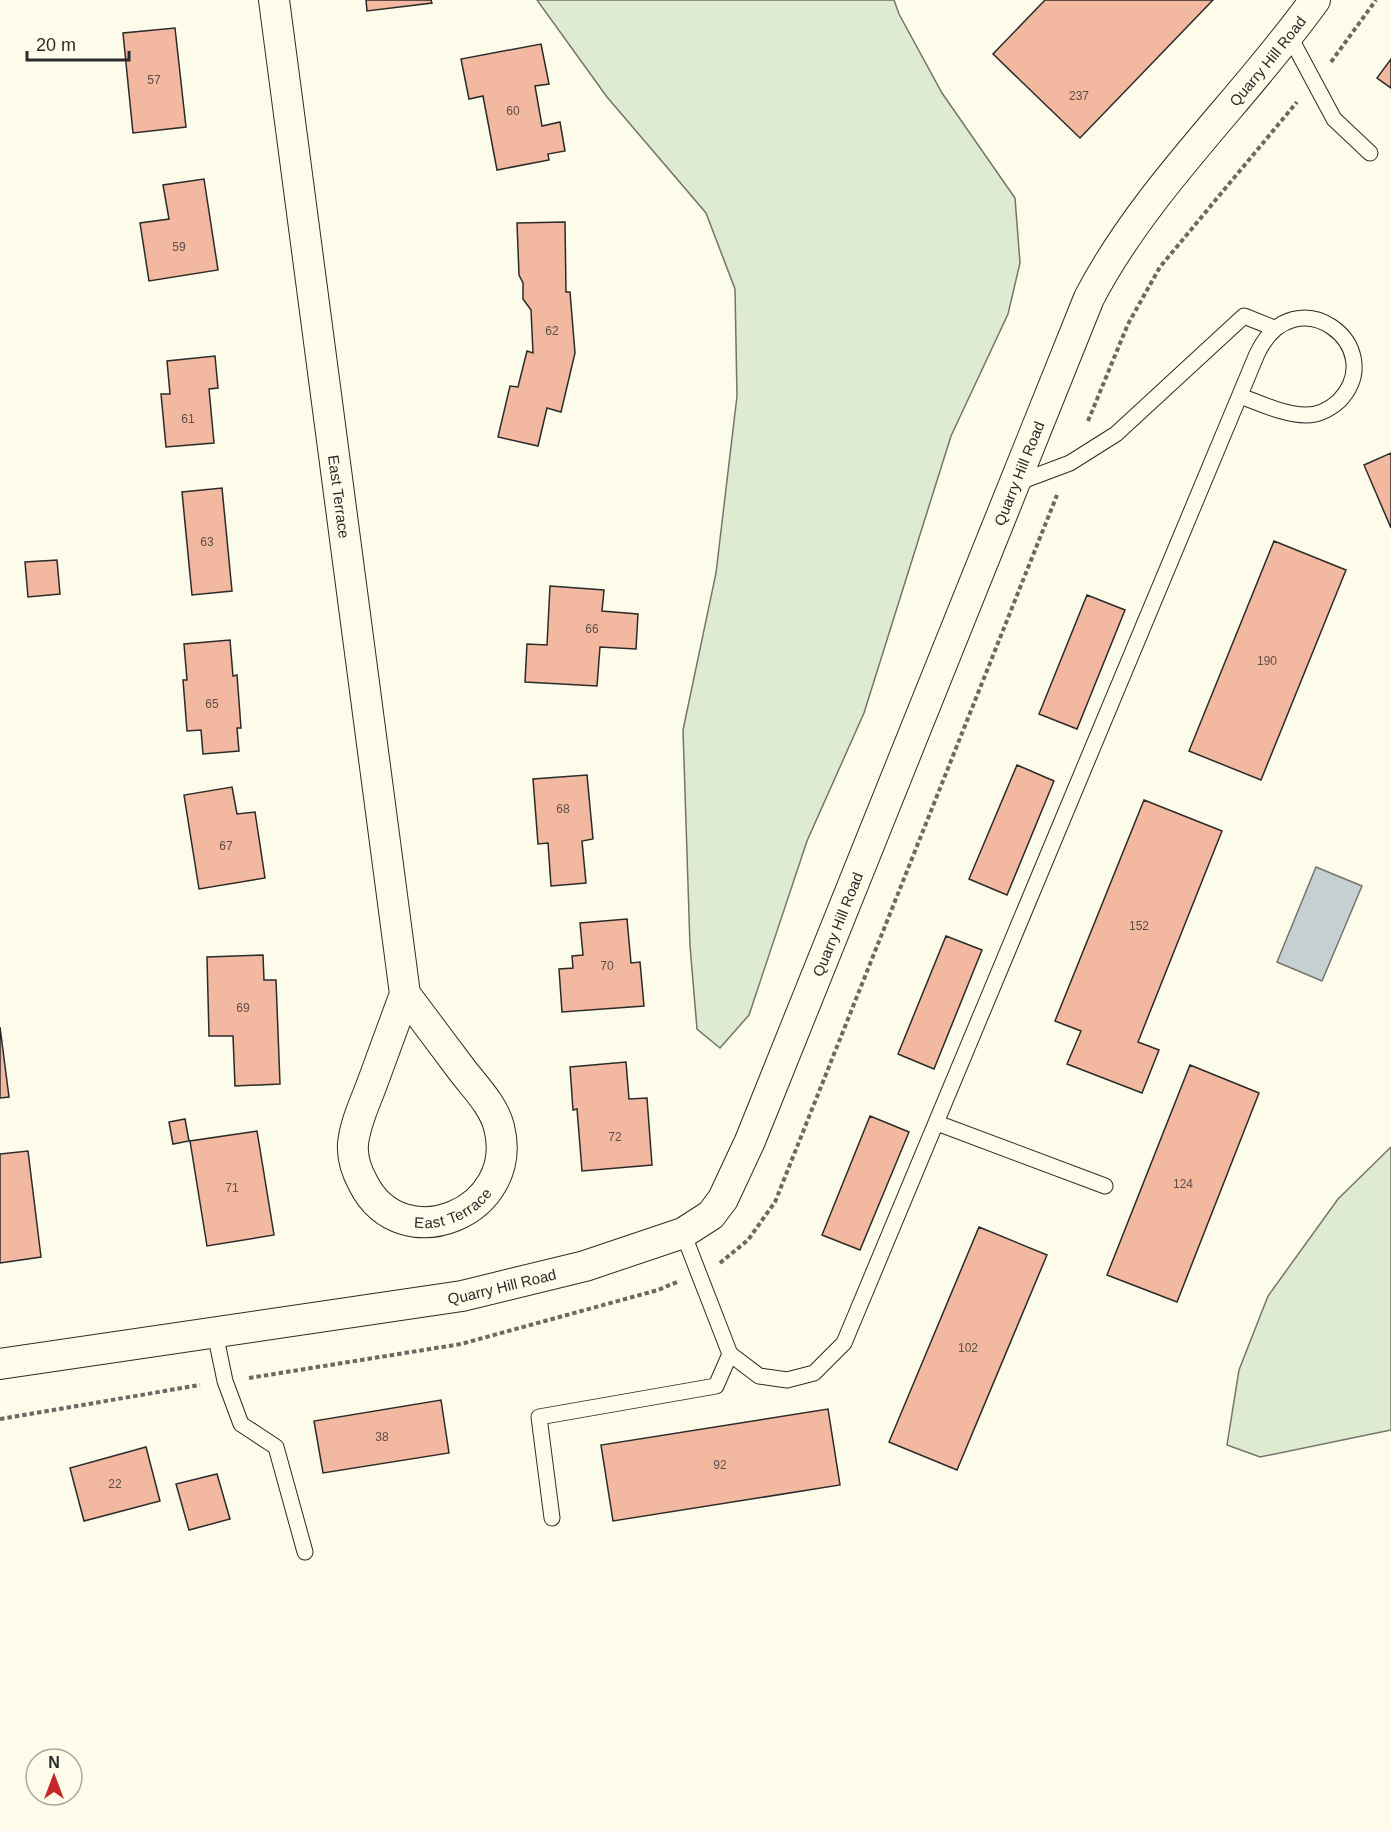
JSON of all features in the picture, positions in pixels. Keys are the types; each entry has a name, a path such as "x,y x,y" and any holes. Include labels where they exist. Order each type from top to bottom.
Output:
{"street":[{"name":"East Terrace","path":"274,0 405,994 358,1120 353,1145 357,1171 367,1192 384,1209 405,1219 416,1221 451,1219 472,1208 488,1191 499,1171 502,1148 499,1125 487,1102 405,994"},
{"name":"Quarry Hill Road","path":"0,1364 474,1293 585,1266 683,1233 711,1215 735,1175 1078,325 1104,270 1139,218 1315,0"}],"lane":[{"path":"1289,35 1334,119 1370,153"},
{"path":"1014,484 1070,463 1116,434 1244,316 1274,328"},
{"path":"683,1233 730,1354 759,1376 787,1380 814,1373 844,1343 937,1123 1240,396 1264,340 1274,328 1302,317 1318,319 1332,326 1344,336 1351,350 1354,365 1352,380 1345,394 1322,412 1306,415 1292,413 1240,396"},
{"path":"937,1123 1105,1186"},
{"path":"214,1333 225,1382 241,1424 276,1448 305,1552"},
{"path":"552,1518 539,1417 716,1386 730,1354"}],"path":[{"path":"0,1419 461,1344 658,1290 719,1264 748,1240 775,1202 1070,463 1128,324 1160,267 1344,46 1376,0"}],"green space":[{"path":"537,0 894,0 899,14 942,93 1015,198 1020,263 1008,314 951,436 864,713 807,841 749,1015 720,1048 697,1029 690,946 683,730 716,573 737,396 735,289 706,213 607,97"},
{"path":"1391,1147 1391,1430 1260,1457 1227,1445 1239,1370 1268,1296 1338,1199"}],"shaded area":[{"path":"1316,867 1362,886 1322,981 1277,962"}],"building":[{"path":"366,0 431,0 432,3 367,11"},
{"path":"1045,0 1213,0 1080,138 993,54"},
{"path":"175,28 186,127 133,133 123,33"},
{"path":"541,44 549,84 535,86 542,126 560,122 565,151 548,154 549,160 497,170 483,96 469,99 461,59"},
{"path":"1391,59 1391,88 1377,78"},
{"path":"204,179 218,270 149,281 140,223 169,219 163,185"},
{"path":"565,222 566,292 570,292 575,353 561,412 547,408 538,446 498,437 510,386 518,387 527,351 533,353 531,310 523,299 523,283 519,275 517,223"},
{"path":"215,356 218,388 209,389 214,443 166,447 161,394 170,394 167,361"},
{"path":"1391,453 1391,528 1364,465"},
{"path":"222,488 232,591 192,595 182,492"},
{"path":"1274,541 1346,570 1261,780 1189,751"},
{"path":"57,560 60,594 28,597 25,562"},
{"path":"550,586 604,590 602,611 638,614 636,649 600,647 597,686 525,682 527,644 547,645"},
{"path":"1087,595 1125,610 1077,729 1039,714"},
{"path":"230,640 233,676 237,675 241,728 237,728 239,751 203,754 201,730 187,731 183,680 187,680 184,644"},
{"path":"1017,765 1054,781 1007,895 969,879"},
{"path":"587,775 593,839 582,841 586,883 551,886 548,843 538,844 533,779"},
{"path":"232,787 237,814 255,812 265,878 199,889 184,795"},
{"path":"1144,800 1222,831 1138,1042 1159,1050 1142,1093 1067,1064 1081,1031 1055,1021"},
{"path":"627,919 631,963 640,962 644,1006 562,1012 559,969 573,968 572,956 583,955 580,923"},
{"path":"946,936 982,950 934,1069 898,1054"},
{"path":"263,955 264,980 276,980 280,1084 235,1086 233,1036 209,1036 207,957"},
{"path":"0,1027 9,1097 0,1098"},
{"path":"626,1062 629,1099 647,1098 652,1165 582,1171 577,1109 573,1110 570,1067"},
{"path":"1190,1065 1259,1093 1177,1302 1107,1275"},
{"path":"870,1116 909,1132 860,1250 822,1235"},
{"path":"185,1119 189,1141 173,1144 169,1122"},
{"path":"257,1131 274,1235 207,1246 190,1141"},
{"path":"28,1151 41,1257 0,1263 0,1154"},
{"path":"979,1227 1047,1255 957,1470 889,1442"},
{"path":"441,1400 449,1453 323,1473 314,1421"},
{"path":"828,1409 840,1485 613,1521 601,1445"},
{"path":"146,1447 160,1501 84,1521 70,1468"},
{"path":"217,1474 230,1519 189,1530 176,1484"}]}
